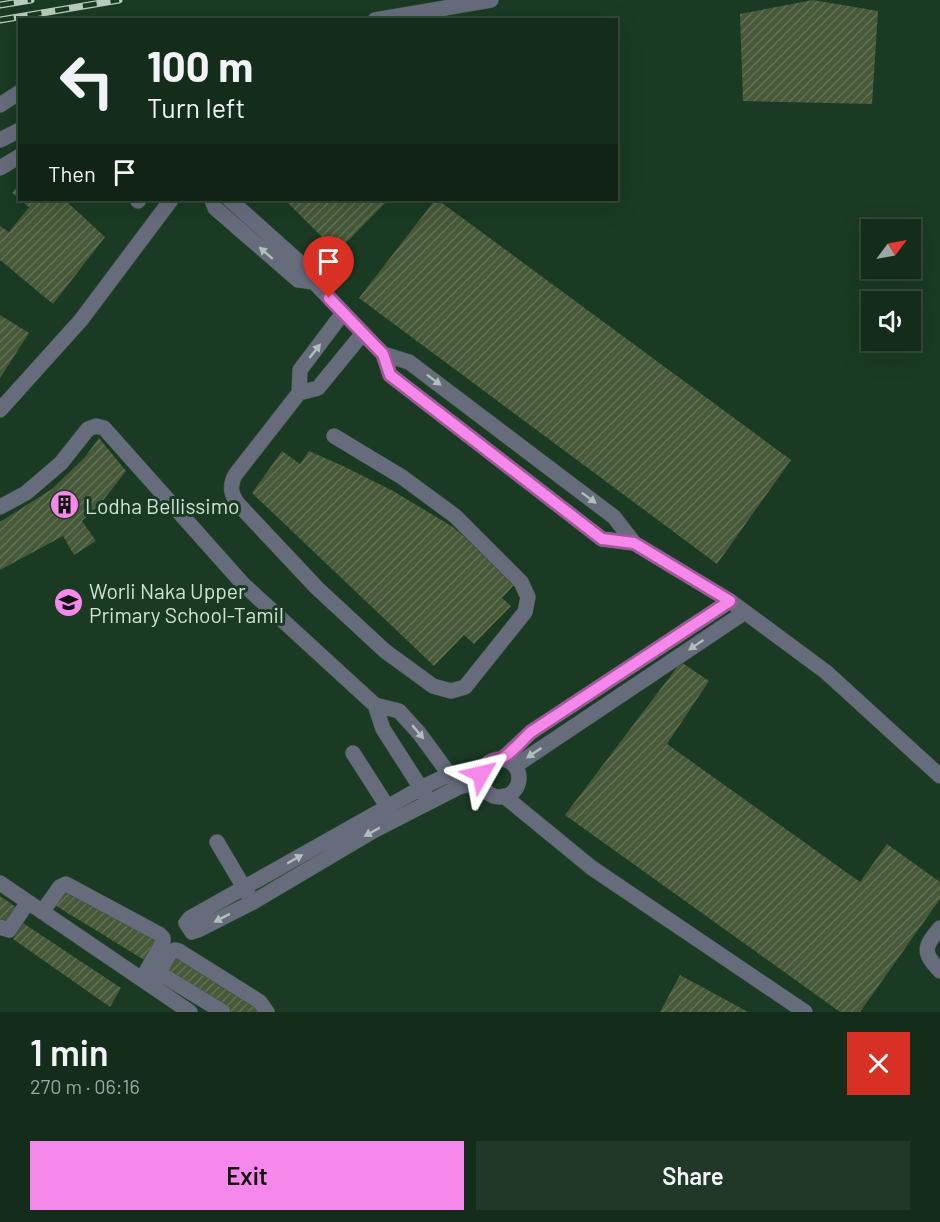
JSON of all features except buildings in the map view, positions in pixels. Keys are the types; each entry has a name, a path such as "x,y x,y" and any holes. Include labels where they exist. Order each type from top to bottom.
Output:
{"street":[{"path":"387,18 491,0"},
{"path":"0,105 18,93"},
{"path":"0,140 18,131"},
{"path":"0,168 18,157"},
{"path":"0,410 81,320 166,201"},
{"path":"212,201 214,208 298,280 314,282"},
{"path":"231,201 307,269 314,282 383,354 390,375 602,539 634,543"},
{"path":"334,436 402,477 455,516 521,582 528,597 525,612 465,687 451,691 434,686 385,651 317,588 234,498 231,490 231,482 235,474 299,393 300,370 343,313"},
{"path":"299,393 318,388 363,333"},
{"path":"383,354 409,362 614,517 634,543 730,601 826,672 940,776"},
{"path":"0,507 26,493 61,464 88,429 96,426 104,428 243,584 375,705 399,711 454,780"},
{"path":"508,762 531,732 730,601"},
{"path":"508,762 745,612"},
{"path":"375,705 383,729 430,801"},
{"path":"353,753 396,819"},
{"path":"220,840 252,893 327,849 387,806 421,788 482,775 492,760 508,762 518,772 518,784 510,794 498,796 487,792 482,775"},
{"path":"327,849 396,819 430,801 454,780"},
{"path":"504,796 592,867 805,1012"},
{"path":"0,883 42,912 151,979 223,1012"},
{"path":"42,912 60,887 68,884 159,934 163,942 151,979"},
{"path":"0,927 9,930 28,902"},
{"path":"940,928 931,939 926,953 928,959 940,971"},
{"path":"151,979 170,953 175,950 179,951 260,1002 267,1012"},
{"path":"151,979 190,1012"}],"railway":[{"path":"0,5 31,0"},
{"path":"0,20 119,0"}],"place":[{"name":"Lodha Bellissimo","path":"64,505"},
{"name":"Worli Naka Upper Primary School-Tamil","path":"68,602"}],"route":[{"path":"329,298 383,354 390,375 602,539 634,543 730,601 531,732 502,759 487,763 481,774"}]}
